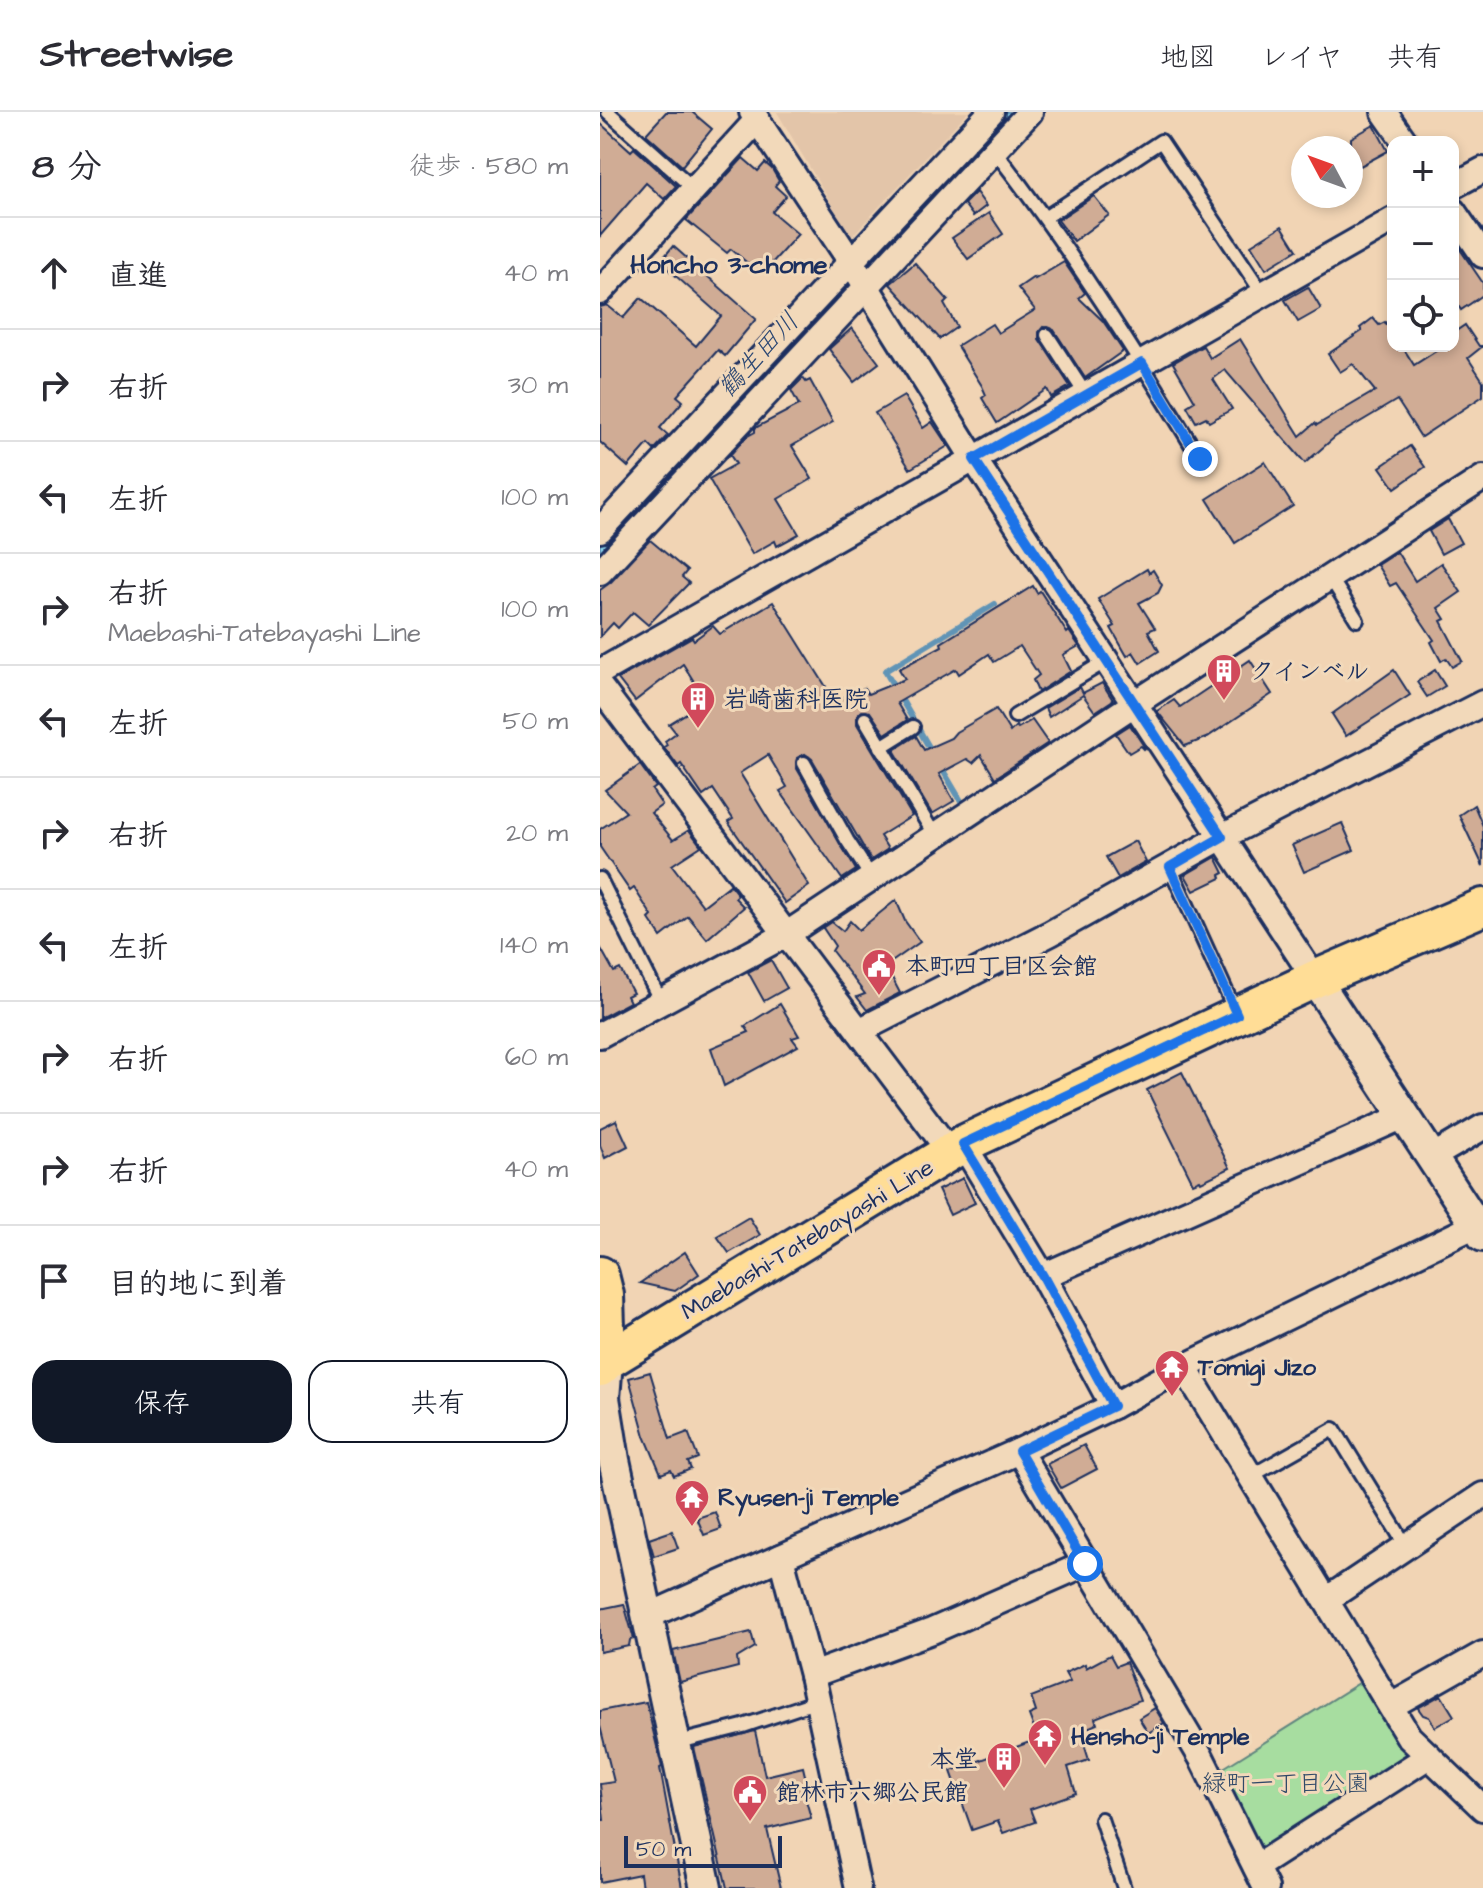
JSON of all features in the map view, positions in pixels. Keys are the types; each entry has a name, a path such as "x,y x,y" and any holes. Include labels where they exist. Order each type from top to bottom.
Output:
{"main road":[{"name":"Maebashi-Tatebayashi Line","path":"602,1364 957,1148 1315,979 1483,907"},
{"path":"600,1275 605,1295 602,1364"}],"street":[{"path":"600,572 859,275 991,112"},
{"path":"600,530 1030,112"},
{"path":"1384,112 1401,136"},
{"path":"600,292 694,189 754,116 859,275 974,459 1479,1230 1184,1367 1113,1406 1019,1451 648,1616"},
{"path":"1459,183 1483,170"},
{"path":"1459,220 1483,255"},
{"path":"600,672 1387,223"},
{"path":"600,1035 787,934 1483,478"},
{"path":"600,687 859,1031 957,1148 1043,1276 1113,1406"},
{"path":"859,1031 1051,933 1222,837 1483,703"},
{"path":"1043,1276 1406,1115"},
{"path":"1432,1157 1483,1127"},
{"path":"602,1364 614,1460 706,1888"},
{"path":"1184,1367 1409,1737 1483,1808"},
{"path":"1019,1451 1201,1757 1261,1878 1429,1756"},
{"path":"1326,1600 1483,1495"},
{"path":"781,1557 812,1675 858,1888"},
{"path":"812,1675 932,1631 1085,1564"},
{"path":"1391,1706 1483,1654"}],"lane":[{"path":"608,112 694,189"},
{"path":"1046,217 1161,141 1263,294"},
{"path":"994,150 1046,217 1142,363 1200,459"},
{"path":"1047,335 1086,395"},
{"path":"1330,577 1357,620"},
{"path":"1015,716 1106,661"},
{"path":"865,719 935,836"},
{"path":"881,747 913,727"},
{"path":"804,763 872,878"},
{"path":"1170,867 1237,1015"},
{"path":"600,879 661,1002"},
{"path":"1251,1476 1334,1429 1406,1546"},
{"path":"675,1743 743,1726 818,1701"},
{"path":"1101,1819 1124,1888"}],"shaded area":[{"path":"777,112 968,112 851,237"}],"green space":[{"name":"緑町一丁目公園","path":"1364,1680 1410,1756 1260,1856 1217,1772"}],"water":[{"path":"1001,112 1020,112 600,562 600,540"}],"building":[{"path":"666,112 692,112 712,129 682,166 646,134"},
{"path":"600,123 631,151 634,148 676,186 664,199 646,183 600,236"},
{"path":"1374,125 1387,152 1363,165 1363,136 1355,136"},
{"path":"743,158 758,171 765,163 772,169 779,181 775,186 786,196 772,212 798,234 772,263 758,272 731,249 727,253 686,220"},
{"path":"976,192 986,206 973,216 964,204"},
{"path":"1094,196 1109,215 1074,241 1058,220"},
{"path":"989,213 1003,234 968,259 952,238"},
{"path":"1282,226 1297,250 1266,269 1251,245"},
{"path":"673,246 756,319 725,356 718,350 677,396 683,401 660,428 668,435 654,450 648,444 628,467 600,442 600,307 607,305 623,318 641,298 696,346 721,316 660,262"},
{"path":"1459,248 1483,283 1483,295 1461,310"},
{"path":"1064,262 1085,293 1079,298 1103,321 1123,351 1085,378 1054,330 1043,327 1039,339 1070,386 1051,397 1047,389 997,423 982,398 986,395 982,386 957,346 992,324 998,333 1035,310 1018,288"},
{"path":"915,263 948,300 944,304 957,327 940,339 890,284"},
{"path":"1308,287 1321,309 1298,322 1285,300"},
{"path":"1373,318 1379,325 1385,322 1387,352 1406,352 1414,365 1435,352 1459,352 1459,329 1465,325 1479,346 1483,346 1468,358 1483,381 1483,396 1421,437 1397,400 1335,437 1305,463 1225,370 1213,379 1232,409 1209,422 1206,417 1196,422 1187,406 1195,401 1173,363 1203,346 1210,358 1240,339 1300,436 1315,423 1317,425 1375,391 1353,364 1340,372 1328,354 1362,331 1360,328"},
{"path":"852,328 879,363 854,382 829,349"},
{"path":"803,378 806,382 810,380 833,422 792,446 812,479 778,499 799,534 777,546 775,541 752,554 709,479 736,464 730,455 746,437 755,432 755,428 799,405 791,390"},
{"path":"904,396 923,428 932,422 948,446 910,469 875,413"},
{"path":"1410,446 1425,467 1395,488 1380,467"},
{"path":"1265,462 1293,506 1235,543 1207,499"},
{"path":"1448,519 1461,543 1441,554 1429,531"},
{"path":"650,540 687,571 682,577 689,583 648,625 633,612 618,628 613,623 600,637 600,590"},
{"path":"1397,552 1415,581 1441,563 1461,592 1438,608 1445,619 1441,621 1462,661 1452,667 1446,658 1441,661 1431,642 1434,640 1396,583 1390,586 1377,565"},
{"path":"1147,569 1149,573 1153,570 1162,585 1158,593 1139,603 1155,628 1148,631 1159,651 1140,663 1133,652 1127,656 1111,628 1115,626 1098,599"},
{"path":"1033,586 1037,593 1040,591 1079,646 1063,655 1071,671 1038,692 1033,680 1039,675 1020,646 994,662 989,654 959,674 956,669 897,703 907,720 885,734 870,712 861,711 857,715 857,724 912,816 880,836 888,849 871,860 812,759 805,754 797,758 796,767 856,870 842,879 780,791 787,787 768,755 740,773 809,886 785,903 728,822 733,819 713,789 703,796 681,764 678,766 664,747 667,745 665,741 676,733 669,724 706,701 683,664 635,701 618,679 692,637 694,640 713,626 720,634 773,602 835,701 864,688 868,694 905,679 899,669 942,646 941,643"},
{"name":"クインベル","path":"1250,660 1272,694 1206,738 1185,746 1157,711 1174,700 1180,707"},
{"path":"1394,670 1410,695 1346,736 1332,714"},
{"path":"1435,670 1445,686 1427,697 1417,682"},
{"path":"1102,683 1113,700 1095,712 1083,695 1049,717 1045,708 1080,687 1083,693"},
{"path":"996,709 1010,732 1032,720 1048,743 995,778 981,755 973,763 967,759 939,774 954,801 932,814 894,750 916,736 924,750 951,738"},
{"path":"1130,725 1145,748 1141,746 1129,753 1116,734"},
{"path":"640,765 656,787 652,790 662,805 651,813 673,840 689,830 701,846 672,865 703,906 730,885 738,895 735,898 744,907 707,939 688,916 661,937 634,888 630,891 600,847 600,829 626,812 605,790"},
{"path":"1474,805 1483,826 1483,866 1459,815"},
{"path":"1342,823 1354,850 1304,872 1292,845"},
{"path":"1135,841 1146,862 1118,878 1106,857"},
{"path":"1216,857 1224,873 1220,875 1221,878 1194,891 1185,875"},
{"path":"896,900 905,921 920,942 886,966 900,993 867,1010 857,997 865,994 832,951 835,946 823,928 832,922 843,931 850,921 859,930"},
{"path":"600,947 614,972 620,969 633,993 627,996 630,1002 600,1018"},
{"path":"771,960 787,988 764,1001 748,972"},
{"path":"780,1004 799,1036 792,1038 798,1046 724,1086 711,1048 749,1032 745,1026"},
{"path":"1182,1072 1230,1168 1201,1182 1193,1183 1147,1090"},
{"path":"616,1120 628,1146 605,1158 600,1145 600,1128"},
{"path":"963,1178 975,1203 950,1215 938,1190"},
{"path":"749,1217 760,1235 729,1253 717,1236"},
{"path":"685,1252 699,1274 675,1291 640,1283"},
{"path":"650,1372 670,1439 688,1432 698,1458 688,1462 691,1469 674,1476 671,1470 661,1474 645,1436 629,1378"},
{"path":"1084,1445 1097,1469 1061,1488 1047,1464"},
{"path":"715,1512 721,1529 704,1535 697,1518"},
{"path":"672,1531 678,1548 654,1556 649,1539"},
{"path":"624,1604 634,1639 630,1640 629,1646 600,1652 600,1609"},
{"path":"751,1632 755,1647 737,1658 738,1667 680,1682 673,1651"},
{"path":"1110,1655 1116,1666 1126,1662 1140,1700 1095,1718 1097,1724 1080,1731 1089,1760 1068,1767 1076,1793 1030,1809 1035,1822 1003,1833 998,1821 972,1830 951,1771 1038,1739 1029,1715 1036,1712 1031,1697 1070,1682 1065,1673 1085,1664 1086,1668"},
{"path":"1441,1695 1454,1716 1435,1727 1418,1708"},
{"path":"646,1702 662,1767 682,1888 642,1888 640,1874 600,1882 600,1820 604,1820 600,1784 614,1782 600,1726 600,1711"},
{"path":"1155,1708 1164,1723 1148,1733 1139,1718"},
{"name":"館林市六郷公民館","path":"755,1731 765,1776 803,1767 807,1784 802,1786 811,1818 767,1829 781,1888 727,1888 694,1747"}],"waterway":[{"path":"933,754 885,671 995,604"},
{"path":"941,767 964,806"}],"place":[{"name":"クインベル","path":"1224,702"},
{"name":"岩崎歯科医院","path":"698,730"},
{"name":"本町四丁目区会館","path":"879,997"},
{"name":"Tomigi Jizo","path":"1172,1398"},
{"name":"Ryusen-ji Temple","path":"692,1528"},
{"name":"Hensho-ji Temple","path":"1045,1767"},
{"name":"本堂","path":"1004,1790"},
{"name":"館林市六郷公民館","path":"750,1823"}],"district":[{"name":"Honcho 3-chome","path":"729,264"}],"route":[{"path":"1085,1564 1019,1451 1113,1406 1043,1276 963,1144 1237,1015 1170,867 1222,837 974,459 1142,363 1200,459"}],"water label":[{"name":"鶴生田川","path":"758,354"}]}
